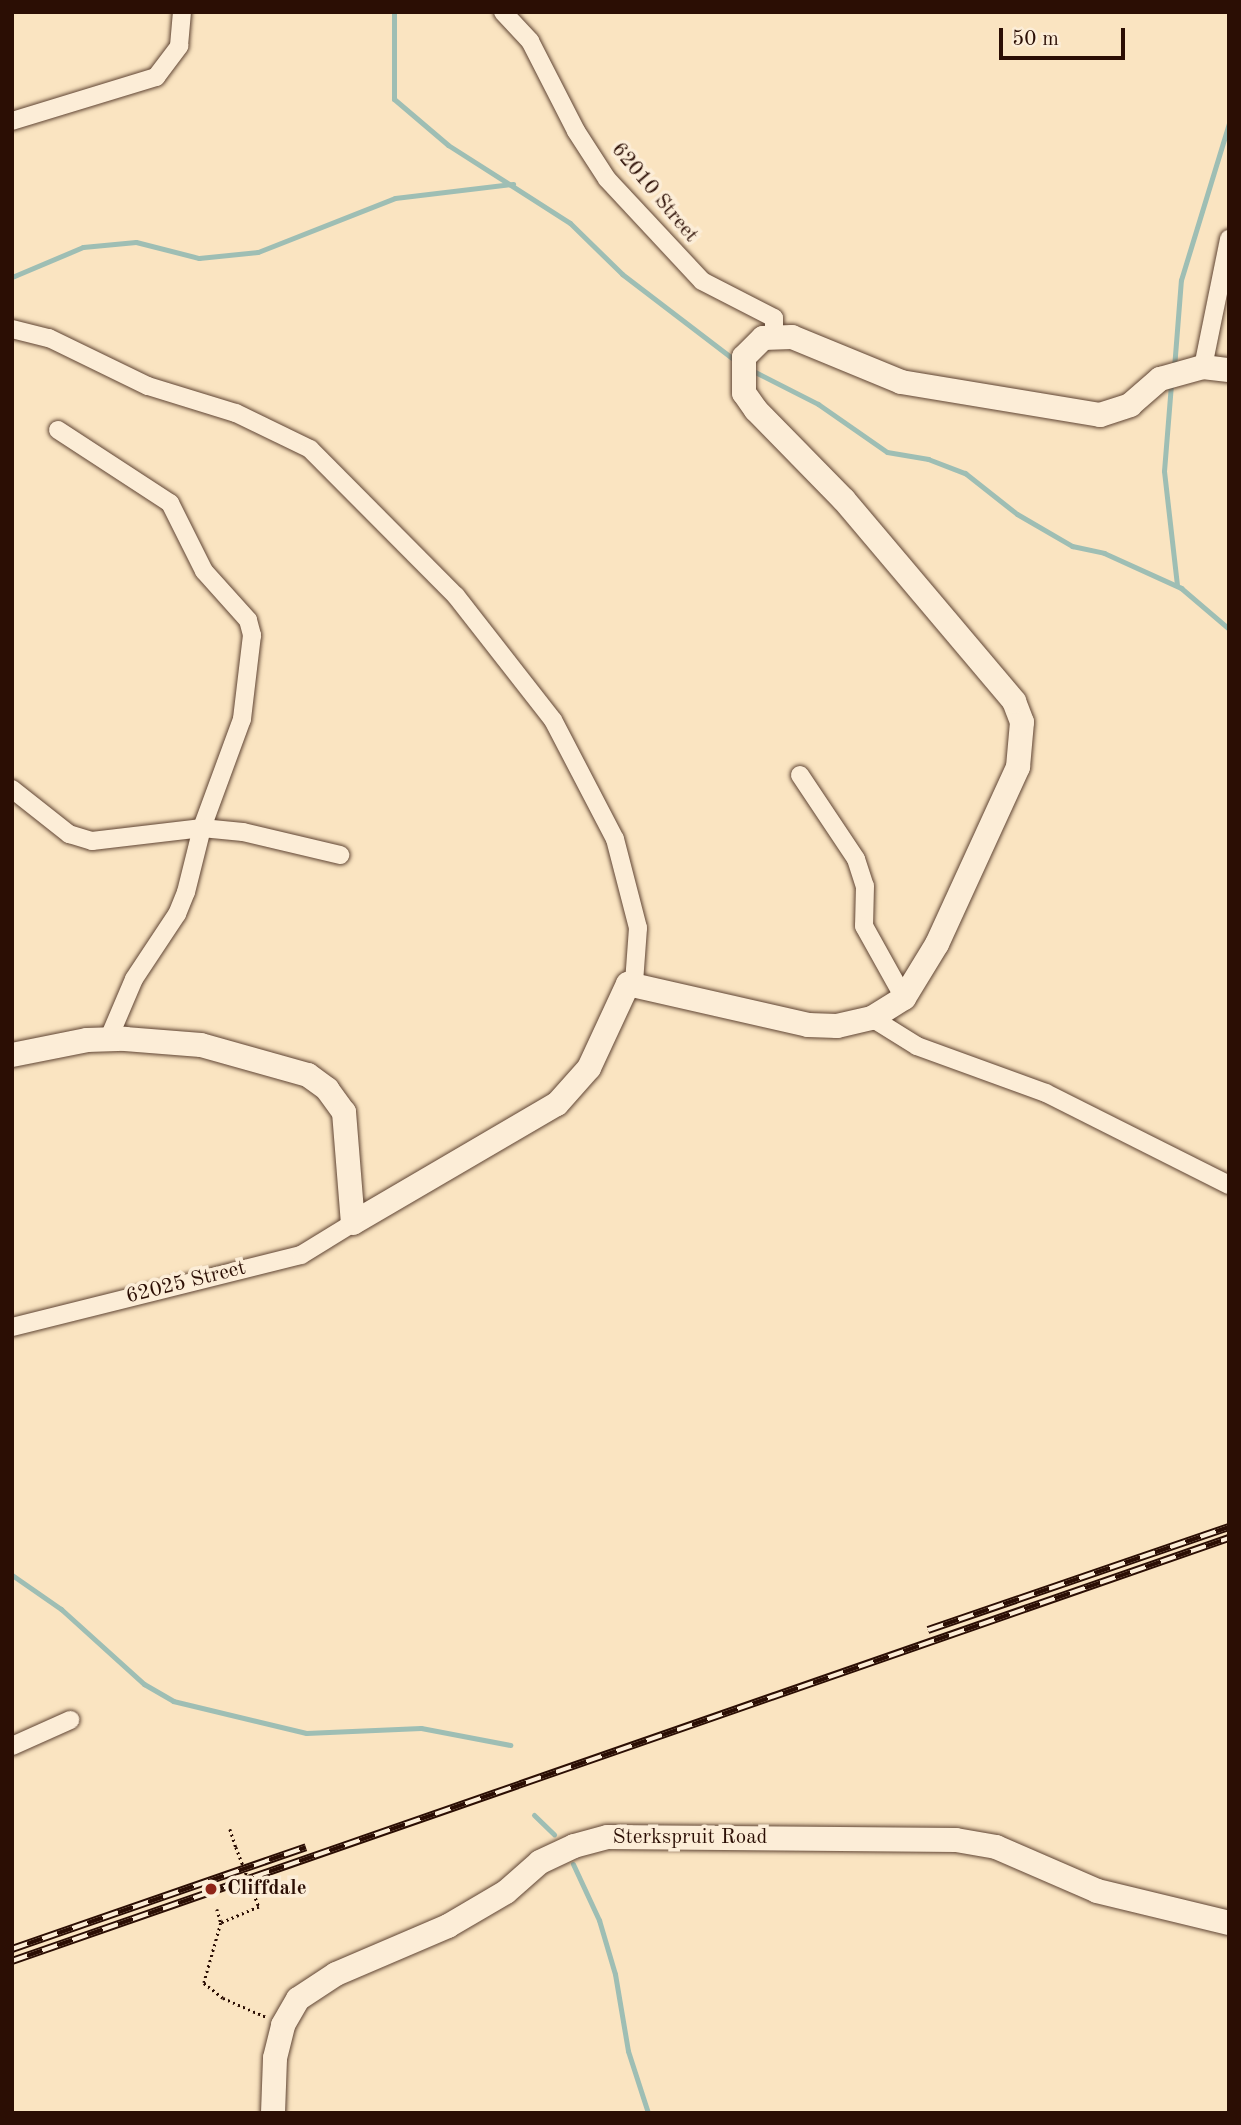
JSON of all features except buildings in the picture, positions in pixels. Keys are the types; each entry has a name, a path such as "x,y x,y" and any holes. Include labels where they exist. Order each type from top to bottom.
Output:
{"street":[{"path":"12,121 156,76 179,46 182,12"},
{"name":"62010 Street","path":"503,12 530,41 576,131 607,179 702,281 774,318 774,335"},
{"path":"1203,367 1229,239"},
{"path":"12,330 48,338 148,386 236,413 310,449 456,596 553,720 615,839 638,928 634,983 808,1025 837,1026 872,1018 904,998 937,944 1018,767 1022,722 1014,701 876,538 744,393 744,357 762,338 774,335 813,345 901,382 1069,413 1100,415 1130,405 1150,383 1203,367 1229,370"},
{"path":"58,430 170,503 204,571 248,620 251,658 242,719 202,828 177,914 134,979 108,1040"},
{"path":"800,775 856,859 864,886 864,926 904,998"},
{"path":"12,789 69,834 92,841 202,828 243,832 340,855"},
{"name":"62025 Street","path":"12,1327 301,1255 542,1114 589,1068 623,988 634,983"},
{"path":"872,1018 917,1046 1046,1093 1229,1185"},
{"path":"12,1055 108,1040 201,1045 286,1066 327,1089 344,1112 353,1223"},
{"path":"12,1746 70,1720"},
{"name":"Sterkspruit Road","path":"273,2113 275,2059 283,2025 298,1999 336,1974 448,1926 506,1892 540,1862 608,1837 956,1840 996,1847 1097,1891 1229,1923"}],"path":[{"path":"221,1923 259,1907 230,1829"},
{"path":"217,1909 221,1923 204,1983 223,1998 283,2025"}],"waterway":[{"path":"394,12 394,99 448,145 570,223 622,274 732,358"},
{"path":"1174,368 1181,280 1229,123"},
{"path":"12,277 83,247 136,242 199,258 258,252 395,198 513,184"},
{"path":"755,372 818,404 887,452 928,459 965,473 1017,514 1072,546 1104,553 1181,588 1229,629"},
{"path":"1171,384 1164,471 1177,585"},
{"path":"12,1575 61,1609 144,1684 173,1701 306,1733 421,1728 510,1745"},
{"path":"534,1815 554,1834"},
{"path":"573,1864 599,1920 615,1974 628,2051 648,2113"}],"railway":[{"path":"928,1630 1229,1527"},
{"path":"12,1961 1229,1538"},
{"path":"12,1949 306,1847"}],"place":[{"name":"Cliffdale","path":"211,1889"}]}
